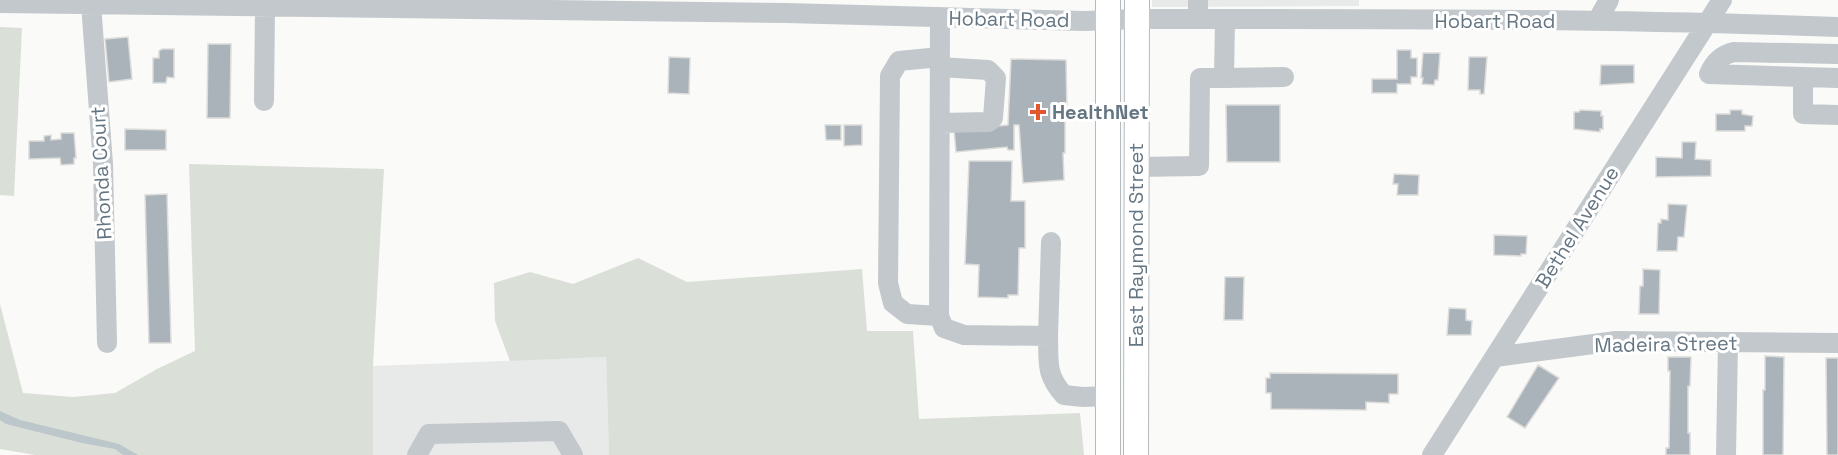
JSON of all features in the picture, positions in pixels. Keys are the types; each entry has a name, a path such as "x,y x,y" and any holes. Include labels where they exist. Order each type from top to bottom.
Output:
{"main road":[{"name":"East Raymond Street","path":"1136,455 1137,9"},
{"name":"East Raymond Street","path":"1108,10 1108,455"}],"street":[{"path":"1597,21 1609,0"},
{"name":"Bethel Avenue","path":"1432,455 1722,0"},
{"name":"Hobart Road","path":"0,3 786,7 940,17 991,9 1084,21 1108,10 1198,10 1225,19 1367,10 1597,21 1838,27"},
{"name":"Rhonda Court","path":"91,4 103,164 107,343"},
{"path":"264,101 268,4"},
{"path":"940,17 939,316 944,328 964,335 1048,336"},
{"path":"1224,78 1225,19"},
{"path":"1838,54 1734,52 1725,54 1712,65 1708,74 1838,78"},
{"path":"939,316 907,314 893,303 888,283 890,76 899,61 940,62 988,70 996,78 993,118 989,122 940,123"},
{"path":"1803,76 1803,114 1838,116"},
{"path":"1136,167 1198,166 1200,78 1284,77"},
{"path":"1051,242 1048,336 1049,370 1053,384 1064,395 1108,396"},
{"name":"Madeira Street","path":"1494,357 1616,341 1838,343"},
{"path":"1726,455 1728,342"},
{"path":"417,455 429,434 549,431 559,431 573,455"}],"shaded area":[{"path":"1152,0 1359,0 1359,6 1152,7"},
{"path":"0,27 22,28 14,196 0,195"},
{"path":"189,164 384,169 373,366 373,455 35,455 0,449 0,304 23,393 73,397 115,393 195,351"},
{"path":"638,258 687,282 862,269 867,331 913,331 919,419 1080,413 1084,455 609,455 606,357 510,361 495,321 494,283 530,272 573,284"},
{"path":"606,357 609,455 373,455 373,366"},
{"path":"0,411 20,420 119,444 138,455 123,455 115,449 6,424 0,420"}],"building":[{"path":"128,37 132,79 109,82 105,39"},
{"path":"208,44 231,44 230,118 207,118"},
{"path":"174,49 174,78 167,77 166,83 153,83 153,58 159,58 159,51"},
{"path":"1397,50 1411,50 1411,58 1417,58 1417,77 1411,77 1411,84 1397,84 1397,93 1372,93 1372,79 1397,79"},
{"path":"1423,53 1440,53 1438,80 1435,80 1434,85 1422,84"},
{"path":"669,57 690,58 689,94 668,93"},
{"path":"1469,57 1487,57 1484,94 1480,94 1480,90 1468,90"},
{"path":"1011,59 1066,60 1067,115 1065,115 1065,153 1063,153 1064,180 1023,183 1019,125 1014,125 1014,150 1008,150 1007,147 956,152 954,130 1008,125"},
{"path":"1601,65 1634,65 1634,83 1600,85"},
{"path":"1226,105 1280,105 1280,162 1227,162"},
{"path":"1730,110 1742,110 1742,114 1753,116 1752,126 1745,126 1745,131 1716,131 1716,114 1730,114"},
{"path":"1601,111 1603,129 1600,129 1600,132 1574,129 1574,112"},
{"path":"825,125 841,125 841,140 826,140"},
{"path":"844,125 862,125 862,145 844,146"},
{"path":"125,129 166,130 166,150 125,150"},
{"path":"61,133 74,133 76,158 74,158 74,164 61,165 60,158 29,159 29,141 44,141 44,136 51,135 51,140 61,139"},
{"path":"1682,142 1696,142 1695,159 1711,160 1711,176 1656,177 1656,157 1682,158"},
{"path":"969,161 1012,161 1011,201 1025,201 1025,248 1019,248 1018,295 1008,295 1008,298 978,297 979,265 965,264"},
{"path":"1394,174 1419,175 1418,195 1397,195 1398,184 1393,184"},
{"path":"167,194 171,343 149,343 145,195"},
{"path":"1668,204 1687,205 1684,237 1678,237 1677,251 1657,251 1658,223 1661,223 1661,219 1668,220"},
{"path":"1494,235 1527,236 1526,254 1521,254 1521,256 1494,255"},
{"path":"1643,269 1660,270 1659,314 1639,314"},
{"path":"1225,277 1244,277 1243,320 1224,320"},
{"path":"1449,308 1466,309 1466,320 1472,321 1471,335 1447,335"},
{"path":"1765,356 1784,357 1783,455 1763,455"},
{"path":"1668,357 1691,357 1690,386 1688,386 1690,455 1666,455 1666,448 1669,448 1670,371 1668,371"},
{"path":"1826,358 1838,358 1838,455 1827,455"},
{"path":"1538,365 1559,378 1525,428 1507,417"},
{"path":"1270,373 1398,374 1398,394 1389,394 1389,403 1366,402 1366,410 1271,409 1271,393 1266,393 1266,378 1270,378"}],"place":[{"name":"HealthNet","path":"1038,112"}]}
